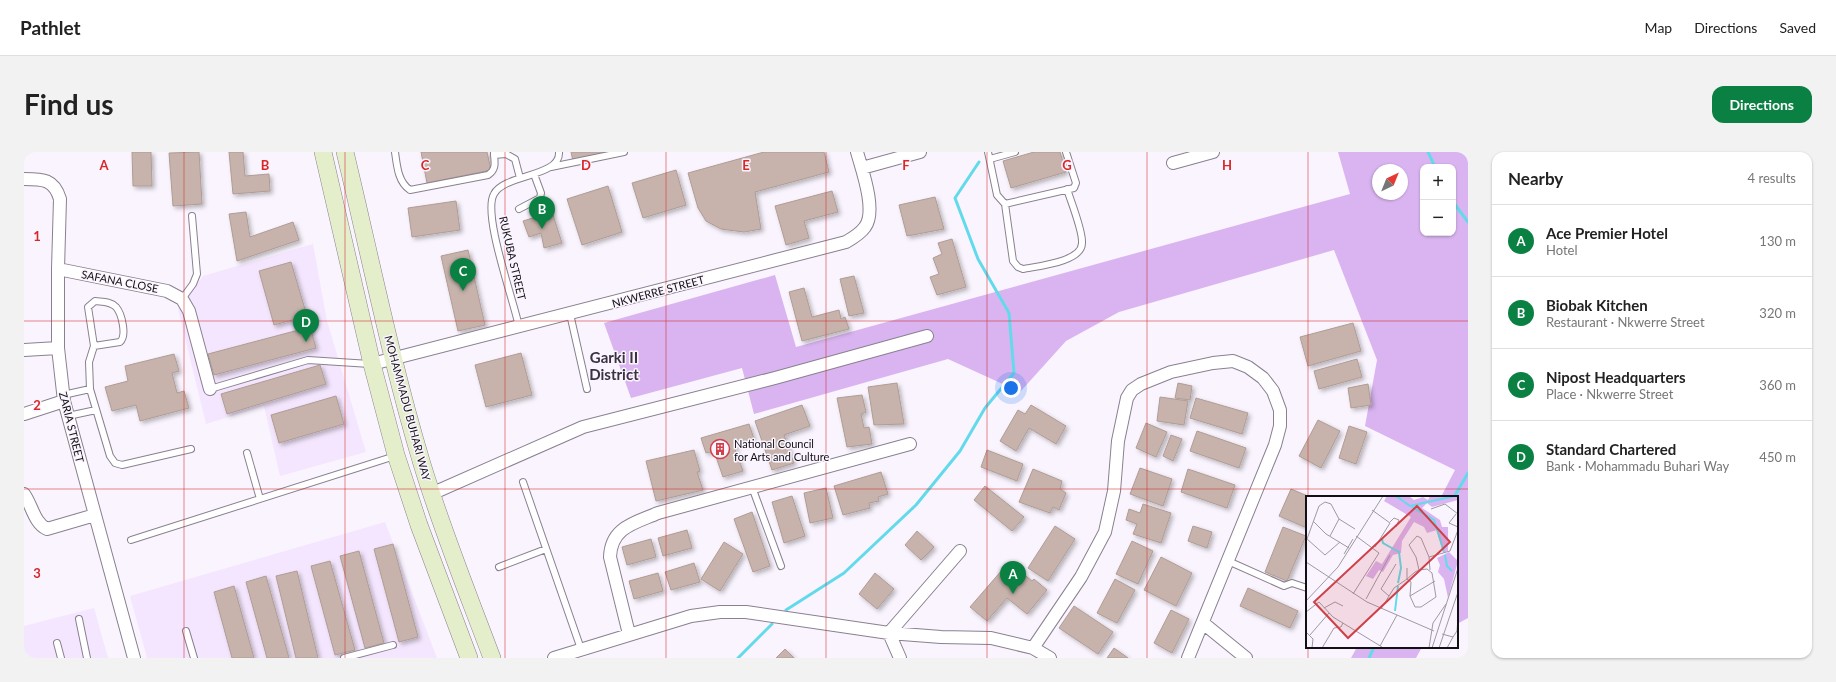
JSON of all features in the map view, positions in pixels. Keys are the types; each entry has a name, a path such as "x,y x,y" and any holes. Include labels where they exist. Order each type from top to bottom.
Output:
{"main road":[{"name":"MOHAMMADU BUHARI WAY","path":"323,152 372,364 396,455 419,525 469,658"},
{"name":"MOHAMMADU BUHARI WAY","path":"345,152 393,359 431,494 492,658"}],"street":[{"name":"NKWERRE STREET","path":"372,364 846,242 858,235 866,226 871,210 857,152"},
{"path":"862,168 920,152"},
{"path":"1173,163 1213,152"},
{"name":"ZARIA STREET","path":"24,179 42,179 51,183 57,190 60,200 58,348 63,398 134,658"},
{"name":"SAFANA CLOSE","path":"58,269 167,291 182,299"},
{"path":"182,299 189,312 210,389"},
{"path":"431,494 583,427 805,370 927,336"},
{"path":"24,350 58,348"},
{"path":"1033,648 1081,577 1105,532 1114,491 1118,441 1127,398 1141,384 1171,372 1212,363 1233,361 1248,367 1263,378 1273,391 1280,410 1280,426 1275,445 1188,658"},
{"path":"24,414 63,398"},
{"path":"629,634 610,557 610,546 623,528 658,513 910,444"},
{"path":"24,494 29,500 39,522 47,529 95,515"},
{"path":"889,633 960,551"},
{"path":"554,658 691,616 720,612 746,612 889,633 940,637 991,638 1033,648 1050,658"},
{"path":"1203,623 1246,658"},
{"path":"889,633 900,658"}],"lane":[{"path":"395,152 400,178 404,186 410,190 488,175 492,172 495,166 494,153 506,154 515,159 520,178"},
{"name":"RUKUBA STREET","path":"519,327 493,228 491,208 494,194 502,185 549,167 557,161 560,156 559,152"},
{"path":"549,167 624,152"},
{"path":"988,152 997,194 1005,204 1013,261 1018,267 1023,268 1067,260 1078,253 1082,244 1067,189"},
{"path":"990,159 1015,152"},
{"path":"1005,204 1074,188 1076,183 1066,152"},
{"path":"519,209 540,198 541,193 534,174"},
{"path":"182,299 193,284 197,274 192,216"},
{"path":"94,346 120,342 123,339 124,335 119,312 115,306 108,303 94,301 88,307 94,346 89,362 90,389 110,456 115,463 122,465 191,448"},
{"path":"570,314 587,389"},
{"path":"210,389 308,360 372,364"},
{"path":"63,398 90,389"},
{"path":"68,416 96,410"},
{"path":"247,452 260,499"},
{"path":"131,540 396,455"},
{"path":"523,482 581,649"},
{"path":"752,487 781,566"},
{"path":"499,567 546,549"},
{"path":"1228,561 1284,586 1292,583 1306,588"},
{"path":"79,618 87,658"},
{"path":"186,631 194,658"},
{"path":"58,644 61,658"},
{"path":"344,658 393,645"}],"shaded area":[{"path":"1338,152 1468,152 1468,618 1458,623 1458,496 1442,496 1455,470 1365,426 1377,360 1334,250 1119,312 1066,341 1020,392 948,359 754,414 742,368 631,398 604,323 775,275 796,347 1350,194"},
{"path":"313,244 327,321 366,452 280,476 264,406 206,424 178,309 203,276"},
{"path":"385,522 437,658 147,658 130,596"},
{"path":"94,608 108,658 24,658 24,626"},
{"path":"1356,648 1421,648 1416,658 1351,658"}],"building":[{"path":"132,152 151,152 152,186 133,186"},
{"path":"199,152 202,204 173,206 169,153"},
{"path":"229,152 243,152 245,176 269,174 270,191 233,194"},
{"path":"421,152 487,152 491,170 427,183"},
{"path":"571,152 606,152 573,161"},
{"path":"764,152 824,152 829,172 755,192 761,229 744,232 721,229 706,221 698,208 688,173"},
{"path":"1034,152 1060,152 1066,172 1011,188 1003,161"},
{"path":"676,170 686,205 643,218 632,183"},
{"path":"608,186 622,232 582,245 567,199"},
{"path":"832,191 838,212 804,221 809,238 786,245 775,206"},
{"path":"935,197 944,229 907,236 899,205"},
{"path":"456,201 460,230 412,237 408,208"},
{"path":"246,212 250,237 293,222 299,240 237,261 229,214"},
{"path":"552,212 562,243 544,248 541,233 529,237 523,221"},
{"path":"952,239 966,287 937,295 930,277 939,274 933,258 942,254 938,243"},
{"path":"468,250 485,325 458,331 441,256"},
{"path":"291,262 307,316 274,325 259,271"},
{"path":"854,276 864,313 849,316 840,279"},
{"path":"804,288 812,317 839,310 841,319 845,317 849,329 802,341 789,292"},
{"path":"1353,323 1361,351 1308,366 1300,337"},
{"path":"310,327 316,348 214,375 208,354"},
{"path":"521,353 532,395 486,407 475,365"},
{"path":"174,354 179,371 172,373 177,393 184,391 189,408 140,421 136,405 112,411 105,387 128,381 125,366"},
{"path":"1357,359 1362,377 1319,389 1314,371"},
{"path":"320,365 326,384 227,414 221,394"},
{"path":"897,383 904,424 874,425 868,387"},
{"path":"1178,383 1192,386 1190,400 1175,398"},
{"path":"1368,384 1371,405 1351,408 1348,388"},
{"path":"862,395 866,412 861,414 864,428 869,427 872,444 847,447 837,398"},
{"path":"336,396 344,424 279,443 271,415"},
{"path":"1160,397 1188,401 1184,425 1157,421"},
{"path":"1196,398 1248,413 1242,434 1190,418"},
{"path":"802,405 810,426 784,435 794,463 772,470 755,421"},
{"path":"1031,405 1066,426 1056,444 1029,428 1016,451 1000,441 1018,410 1025,414"},
{"path":"1318,420 1340,431 1321,468 1299,456"},
{"path":"1146,423 1167,432 1156,457 1136,448"},
{"name":"National Council for Arts and Culture","path":"749,424 754,439 734,446 743,471 723,477 714,451 706,453 701,438"},
{"path":"1349,426 1367,432 1356,464 1339,458"},
{"path":"1197,431 1246,448 1239,468 1190,451"},
{"path":"1171,435 1182,439 1173,461 1163,456"},
{"path":"694,450 700,471 697,472 703,490 656,501 646,461"},
{"path":"987,450 1023,464 1017,481 981,467"},
{"path":"1140,468 1172,479 1163,506 1130,494"},
{"path":"1033,469 1062,481 1060,489 1066,493 1059,510 1053,507 1050,513 1019,502"},
{"path":"1188,469 1235,485 1227,508 1181,492"},
{"path":"881,472 888,494 878,497 879,501 869,503 870,508 843,515 834,486"},
{"path":"985,486 1024,517 1012,531 974,500"},
{"path":"826,488 833,518 810,523 804,493"},
{"path":"1291,489 1308,496 1306,496 1306,528 1279,516"},
{"path":"792,496 805,536 784,543 772,502"},
{"path":"1143,504 1171,513 1161,543 1133,534 1137,524 1126,520 1129,509 1140,513"},
{"path":"752,512 770,566 753,572 734,519"},
{"path":"1055,526 1075,539 1048,581 1028,568"},
{"path":"1193,526 1212,532 1207,548 1188,541"},
{"path":"1283,527 1306,536 1287,581 1265,572"},
{"path":"687,530 692,548 663,556 658,538"},
{"path":"917,531 934,547 921,560 905,545"},
{"path":"651,539 656,557 627,565 622,547"},
{"path":"1132,541 1153,551 1138,584 1116,574"},
{"path":"724,542 743,554 720,591 701,579"},
{"path":"393,544 418,637 399,642 374,549"},
{"path":"359,551 384,643 365,648 340,556"},
{"path":"1161,557 1192,573 1176,606 1144,590"},
{"path":"330,561 355,650 335,655 311,566"},
{"path":"1009,562 1032,581 1034,579 1047,590 1027,614 1007,598 987,621 970,607"},
{"path":"694,563 700,582 671,590 665,572"},
{"path":"297,571 318,658 296,658 276,576"},
{"path":"658,573 663,591 634,599 629,581"},
{"path":"875,573 894,589 877,609 859,594"},
{"path":"266,576 289,658 267,658 246,582"},
{"path":"1115,579 1135,590 1117,623 1097,613"},
{"path":"234,586 254,658 232,658 214,592"},
{"path":"1248,588 1298,611 1290,628 1240,606"},
{"path":"1074,606 1113,632 1098,654 1059,628"},
{"path":"1171,610 1189,619 1172,653 1154,643"},
{"path":"1114,648 1128,658 1107,658"},
{"path":"785,649 794,658 776,658"}],"waterway":[{"path":"1428,152 1434,164"},
{"path":"786,610 844,573 916,505 960,451 985,408 1014,373 1009,313 978,259 955,198 979,162"},
{"path":"1456,206 1468,222"},
{"path":"1455,496 1468,473"},
{"path":"738,658 772,624"},
{"path":"1369,658 1374,648"}],"place":[{"name":"Biobak Kitchen","path":"542,229"},
{"name":"Nipost Headquarters","path":"463,291"},
{"name":"Standard Chartered","path":"306,342"},
{"name":"National Council for Arts and Culture","path":"720,449"},
{"name":"Ace Premier Hotel","path":"1013,594"}],"district":[{"name":"Garki II District","path":"614,366"}]}
